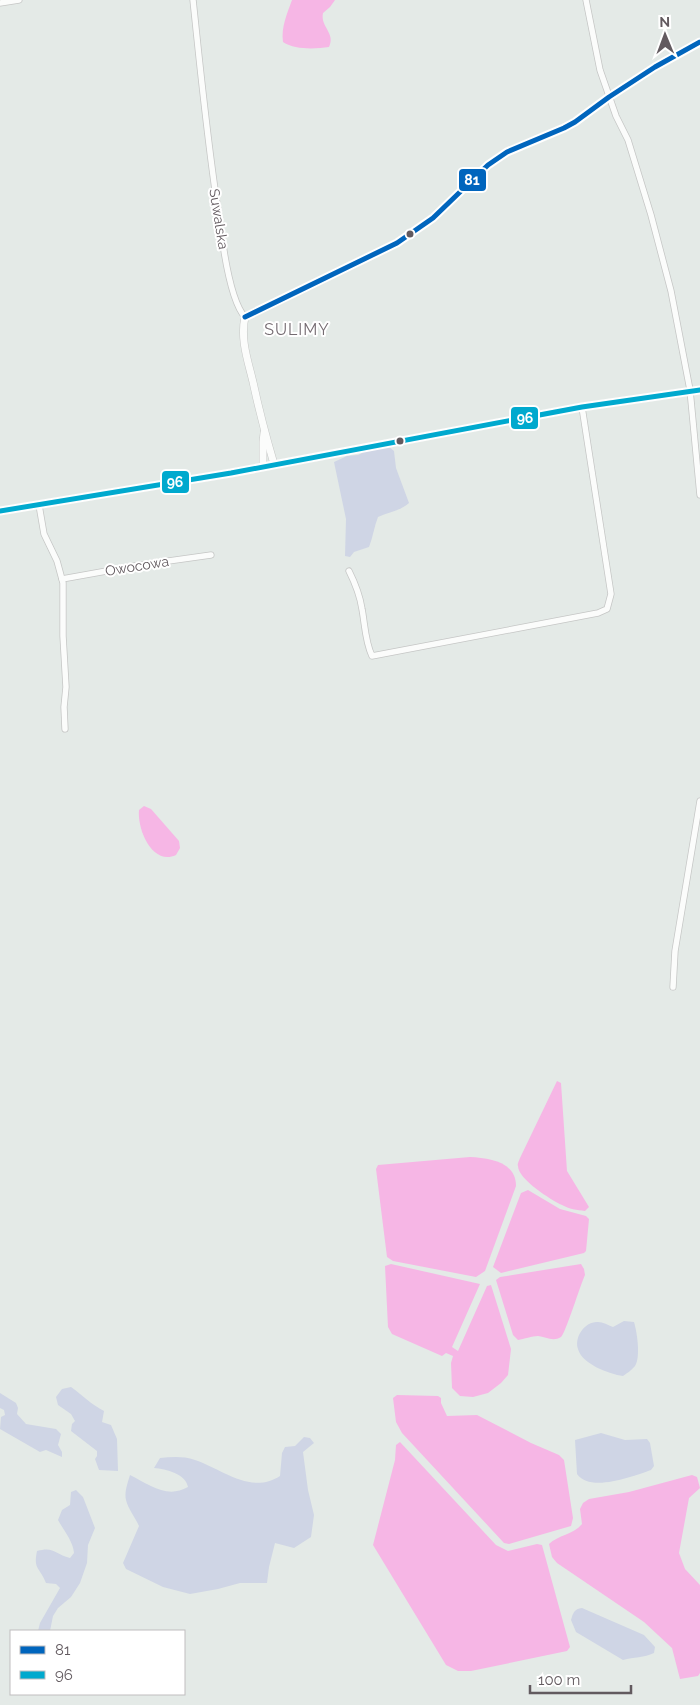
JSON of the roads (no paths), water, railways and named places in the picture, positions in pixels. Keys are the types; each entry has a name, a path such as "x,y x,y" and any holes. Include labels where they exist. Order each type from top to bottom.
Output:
{"street":[{"path":"0,3 19,0"},
{"name":"Suwalska","path":"193,0 210,159 225,259 239,310 245,317 243,340 264,433 274,464"},
{"path":"586,0 600,70 609,97 628,140 651,215 670,290 690,390 700,495"},
{"path":"245,317 403,239 433,218 488,165 507,152 564,128 679,52 700,42"},
{"path":"0,511 263,467 582,407 700,390"},
{"path":"349,571 356,585 362,607 367,644 372,656 588,615 607,609 612,594 582,407"},
{"name":"Suwalska","path":"263,467 264,433"},
{"path":"39,505 44,534 57,561 62,579 66,687 64,707 65,729"},
{"name":"Owocowa","path":"62,579 140,564 211,555"},
{"path":"673,986 675,951 700,801"}],"district":[{"name":"SULIMY","path":"297,329"}]}
